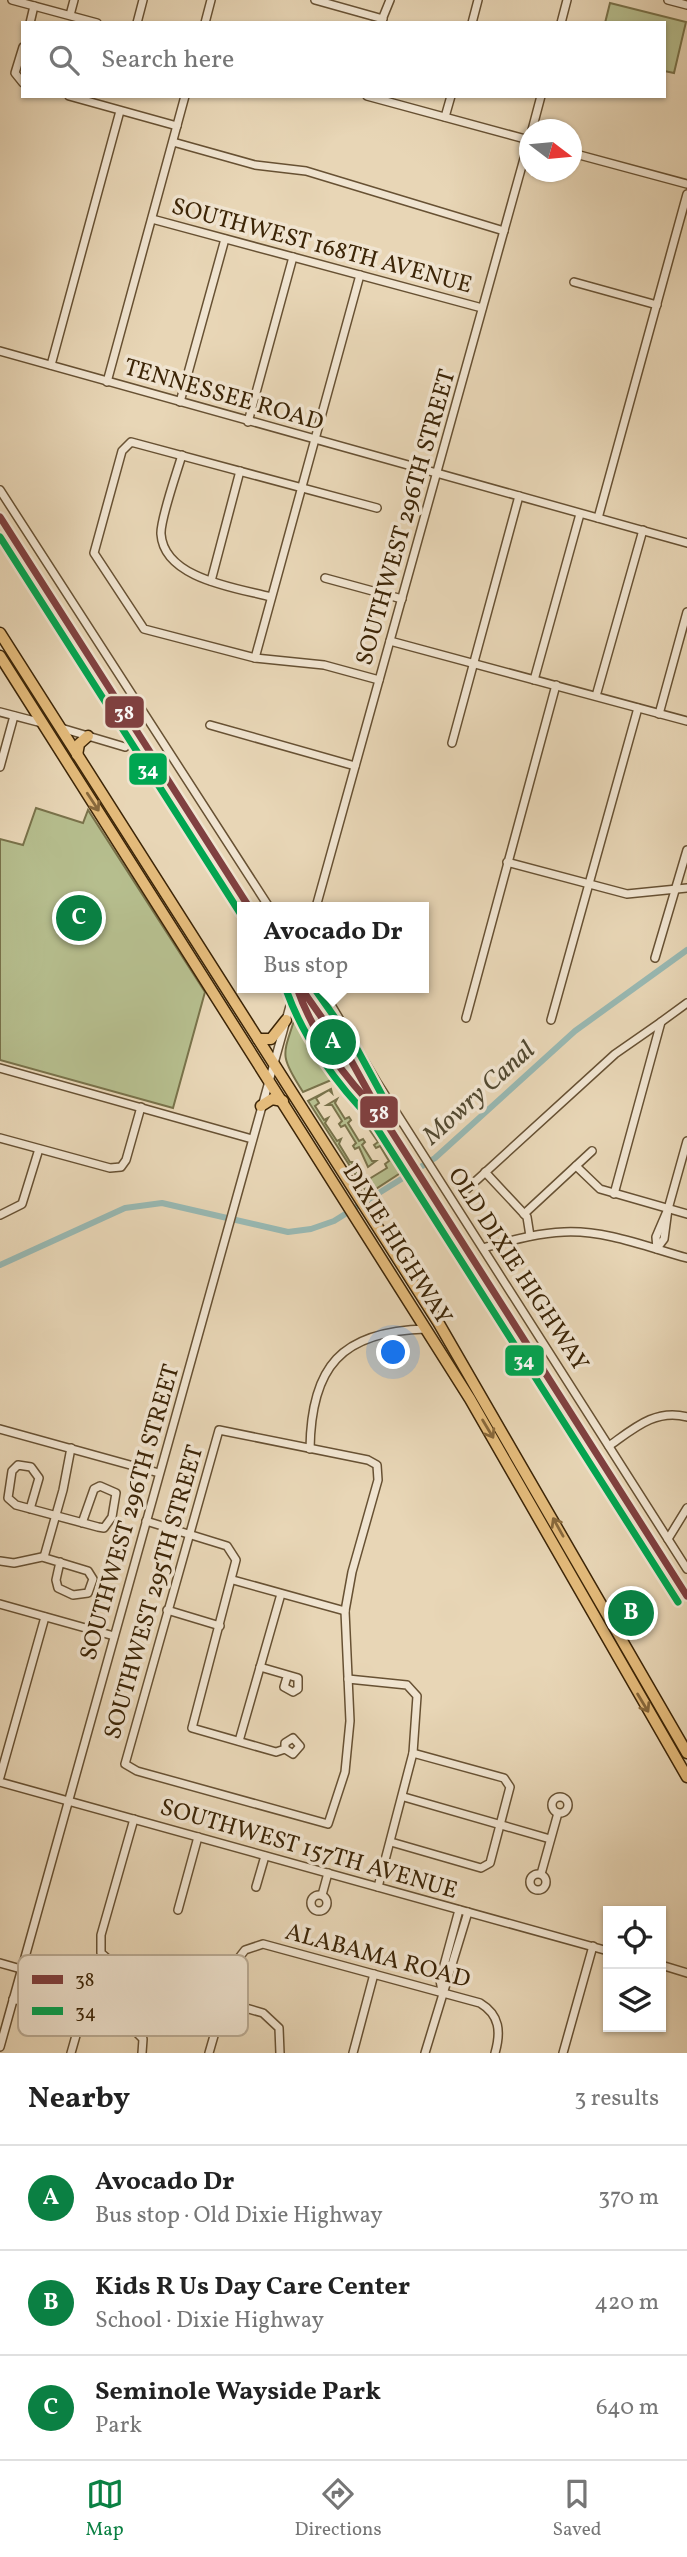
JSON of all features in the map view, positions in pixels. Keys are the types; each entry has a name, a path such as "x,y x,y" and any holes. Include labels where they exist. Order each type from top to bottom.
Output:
{"highway":[{"path":"0,633 79,758"},
{"path":"0,656 42,723 52,728 71,756 79,758"},
{"path":"23,692 33,696 52,723 61,728"},
{"name":"DIXIE HIGHWAY","path":"42,723 384,1259 554,1544 687,1777"},
{"path":"79,758 81,741 88,736"},
{"name":"DIXIE HIGHWAY","path":"79,758 368,1210 482,1394 687,1753"},
{"path":"109,828 124,841 158,891 165,892"},
{"path":"158,905 168,908 197,954 213,967"},
{"path":"202,974 216,986 259,1052 273,1061"},
{"path":"258,1039 271,1039 286,1020"},
{"path":"268,1078 281,1085 324,1153 338,1163"},
{"path":"261,1106 272,1098 283,1101"},
{"path":"384,1259 398,1271 426,1315 438,1322"},
{"path":"426,1329 435,1331 469,1384 482,1394"},
{"path":"554,1544 569,1562 591,1600 601,1605"},
{"path":"597,1623 605,1625 629,1665 645,1683"},
{"path":"665,1740 674,1744 687,1766"}],"street":[{"path":"12,0 90,21"},
{"path":"70,15 74,0"},
{"path":"138,21 143,0"},
{"path":"206,21 211,0"},
{"path":"315,0 382,21 390,0"},
{"path":"473,21 478,0"},
{"path":"562,21 567,0"},
{"path":"668,0 687,5"},
{"path":"30,21 34,6"},
{"path":"20,81 15,73 21,54"},
{"path":"76,98 177,126"},
{"path":"107,382 184,98"},
{"path":"374,98 519,137"},
{"path":"445,117 450,98"},
{"path":"535,119 540,98"},
{"path":"51,365 120,111"},
{"path":"173,142 255,165 306,171 504,230"},
{"path":"582,156 687,184"},
{"name":"SOUTHWEST 296TH STREET","path":"317,902 519,176"},
{"path":"598,518 687,194"},
{"name":"SOUTHWEST 168TH AVENUE","path":"152,219 482,308"},
{"path":"180,402 226,239"},
{"path":"247,422 293,257"},
{"path":"256,658 360,275"},
{"path":"574,282 657,305"},
{"name":"TENNESSEE ROAD","path":"0,351 247,422 687,542"},
{"path":"377,508 137,442 125,445 94,553 144,629 256,658 324,665 379,680"},
{"path":"182,455 161,534 169,555 183,571 271,597"},
{"path":"211,581 240,471"},
{"path":"0,490 266,902"},
{"path":"452,743 519,496"},
{"path":"534,680 580,514"},
{"path":"596,696 643,530"},
{"path":"325,578 402,599"},
{"path":"659,713 687,612"},
{"path":"390,641 687,722"},
{"path":"466,1017 555,685"},
{"path":"551,1020 638,708"},
{"path":"0,712 42,723"},
{"path":"0,767 14,716"},
{"path":"210,725 355,766"},
{"path":"61,728 125,747"},
{"path":"655,958 687,850"},
{"path":"507,862 632,895 687,888"},
{"name":"SOUTHWEST 296TH STREET","path":"26,1955 294,993"},
{"name":"OLD DIXIE HIGHWAY","path":"324,993 432,1169 687,1569"},
{"path":"467,1189 615,1054 687,1003"},
{"path":"614,1194 662,1021"},
{"path":"641,1036 655,1045"},
{"path":"0,1068 252,1139"},
{"path":"0,1138 110,1168 121,1167 126,1160 141,1107"},
{"path":"657,1249 656,1237 668,1209 687,1141"},
{"path":"0,1215 22,1204 39,1149"},
{"path":"524,1214 592,1151"},
{"path":"576,1166 595,1186 614,1194 687,1214"},
{"path":"485,1172 524,1214 529,1223 530,1236"},
{"path":"483,1248 530,1236 588,1233 687,1258"},
{"path":"378,1887 404,1797 413,1753 416,1706 414,1690 407,1685 348,1679 345,1611 352,1572 378,1480 377,1465 368,1460 310,1449 312,1402 320,1380 347,1349 375,1338 426,1329"},
{"path":"609,1446 657,1416 668,1413 687,1417"},
{"path":"0,1429 159,1473"},
{"name":"SOUTHWEST 295TH STREET","path":"310,1449 219,1430 125,1764 137,1771 328,1824 345,1772 351,1721 348,1679"},
{"path":"44,1557 71,1448"},
{"path":"30,1508 38,1478 30,1467 18,1465 12,1471 8,1498 16,1505 30,1508 56,1516 82,1523 97,1527 108,1525 116,1493 100,1486 94,1489 82,1523"},
{"path":"668,1539 687,1508"},
{"path":"146,1521 226,1546 236,1560 233,1580 192,1728 276,1752 285,1749"},
{"path":"0,1561 14,1563 44,1557 60,1562 88,1571 93,1578 88,1593 73,1595 58,1588 56,1580 60,1562"},
{"path":"233,1580 345,1611"},
{"path":"239,1741 281,1594"},
{"path":"0,1604 114,1636"},
{"path":"167,1610 220,1626"},
{"path":"0,1780 45,1617"},
{"path":"260,1667 287,1676"},
{"path":"391,1842 481,1868 490,1863 510,1787 508,1781 413,1753"},
{"name":"SOUTHWEST 157TH AVENUE","path":"0,1780 603,1949"},
{"path":"404,1797 550,1839"},
{"path":"541,1874 558,1813"},
{"path":"103,1955 100,1939 134,1819"},
{"path":"178,1910 198,1837"},
{"path":"256,1887 265,1856"},
{"path":"322,1895 328,1873"},
{"path":"442,1992 440,1980 460,1910"},
{"path":"425,2053 442,1992 449,1982 468,1912"},
{"name":"ALABAMA ROAD","path":"240,1955 256,1945 271,1945 475,2001 488,2009 498,2025 495,2053"},
{"path":"564,2053 593,1946"},
{"path":"0,1963 18,1968"},
{"path":"666,1967 687,1973"},
{"path":"353,2053 374,1973"},
{"name":"SOUTHWEST 296TH STREET","path":"0,2047 18,1982"},
{"path":"13,1999 18,2000"},
{"path":"248,2009 266,2014 278,2025 281,2035 280,2053"},
{"path":"71,2053 76,2036"},
{"path":"209,2053 214,2036"}],"green space":[{"path":"610,3 686,22 674,73 666,71 666,21 606,21"},
{"path":"36,808 83,823 88,810 205,992 173,1108 0,1060 0,839 23,845"},
{"path":"297,1011 346,1084 338,1088 336,1078 303,1092 289,1069 285,1053"},
{"path":"347,1085 405,1170 368,1194 308,1101 329,1090 316,1098 319,1103 315,1106 324,1120 328,1118 325,1123 337,1141 341,1139 339,1144 350,1162 355,1162 352,1164 361,1178 366,1176 369,1179 387,1168 385,1164 389,1161 380,1146 376,1148 374,1145 378,1142 367,1126 363,1128 361,1125 365,1122 344,1087"},
{"path":"337,1099 335,1103 345,1119 349,1117 351,1120 348,1123 359,1141 363,1139 365,1142 362,1145 372,1161 376,1161 368,1167 359,1147 355,1149 353,1146 356,1143 345,1125 341,1127 339,1124 342,1121 332,1105 327,1105"}],"waterway":[{"name":"Mowry Canal","path":"0,1265 125,1208 162,1203 288,1232 311,1229 334,1221 435,1158 575,1031 687,950"}],"transit line":[{"name":"38","path":"0,517 246,902"},
{"name":"34","path":"0,537 237,908"},
{"name":"34","path":"287,993 312,1044 334,1077 373,1121 385,1122 390,1116 389,1108 357,1049 318,993"},
{"name":"38","path":"299,993 331,1055 380,1113 348,1055 305,993"},
{"name":"38","path":"380,1113 687,1596"},
{"name":"34","path":"371,1119 678,1602"}],"place":[{"name":"Seminole Wayside Park","path":"79,918"},
{"name":"Avocado Dr","path":"333,1042"},
{"name":"Kids R Us Day Care Center","path":"631,1613"}]}
